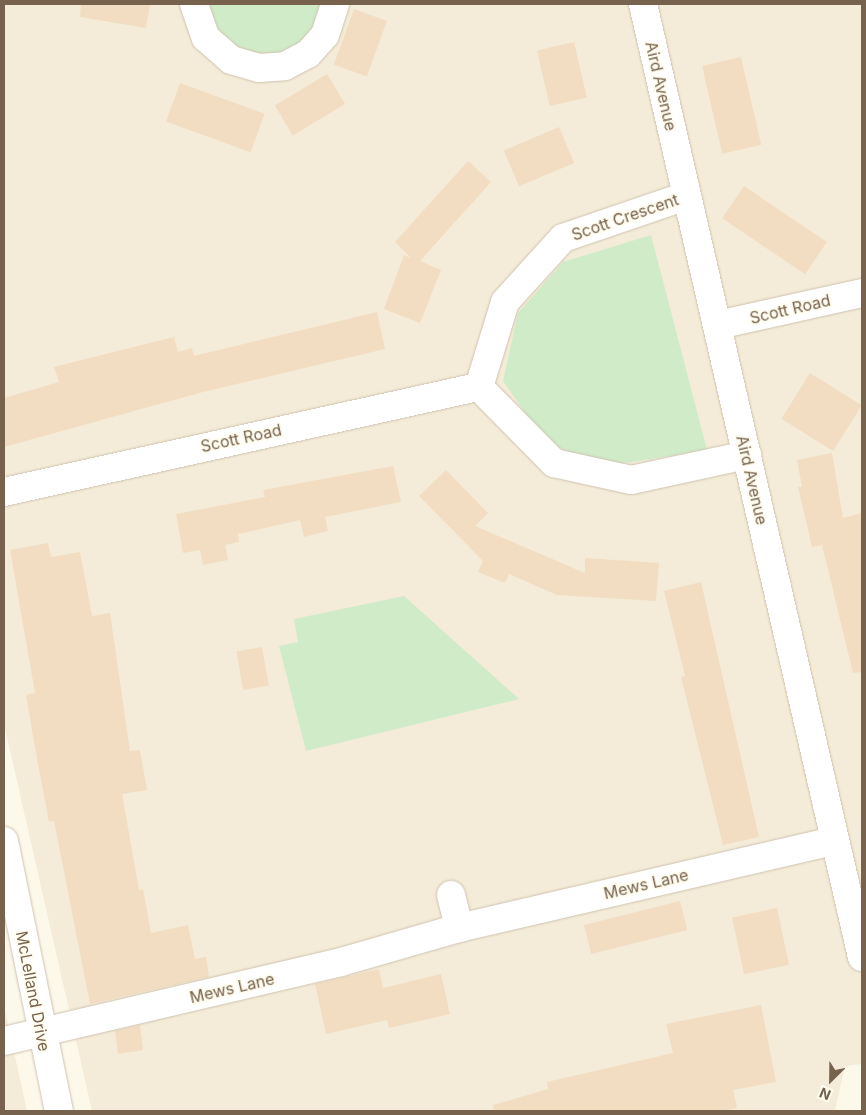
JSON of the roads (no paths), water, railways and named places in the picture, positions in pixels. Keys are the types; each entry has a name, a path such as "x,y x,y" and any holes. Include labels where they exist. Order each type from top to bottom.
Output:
{"street":[{"path":"194,4 206,38 231,60 259,68 285,66 308,54 325,35 335,4"},
{"name":"Aird Avenue","path":"643,4 686,196 718,325 833,841 862,957"},
{"name":"Scott Crescent","path":"480,387 505,302 564,238 686,196"},
{"name":"Scott Road","path":"718,325 862,293"},
{"path":"480,387 554,463 631,480 746,455"},
{"name":"Scott Road","path":"4,492 480,387"},
{"name":"McLelland Drive","path":"4,841 41,1032 59,1111"},
{"name":"Mews Lane","path":"4,1041 341,962 459,928 833,841"},
{"path":"451,895 459,928"}]}
